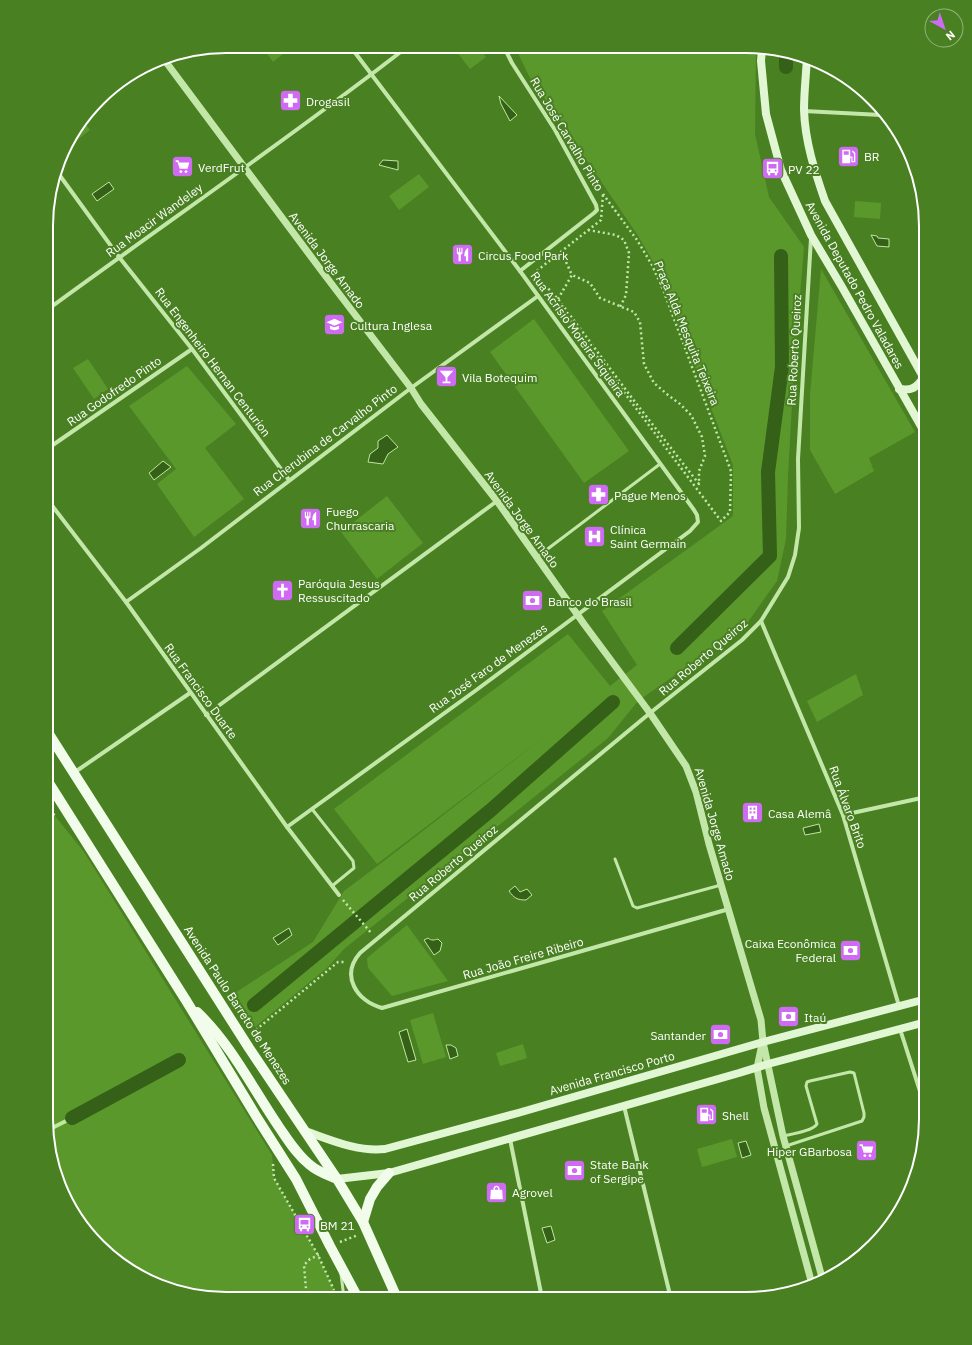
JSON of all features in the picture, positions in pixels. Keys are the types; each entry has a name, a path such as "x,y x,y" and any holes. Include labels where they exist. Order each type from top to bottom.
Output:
{"main road":[{"name":"Avenida Deputado Pedro Valadares","path":"762,53 766,114 781,170 811,235 919,423"},
{"name":"Avenida Deputado Pedro Valadares","path":"807,64 804,111 808,147 825,201 919,369"},
{"path":"899,389 908,390 919,384"},
{"name":"Avenida Paulo Barreto de Menezes","path":"53,741 244,1039 337,1179 363,1222 394,1292"},
{"path":"53,790 187,1002 296,1179 355,1292"},
{"name":"Avenida Francisco Porto","path":"305,1131 351,1147 386,1149 518,1113 762,1042 919,1001"},
{"path":"187,1002 211,1025 223,1041 265,1107 298,1154 309,1165 320,1172 337,1179 389,1173 768,1064 919,1024"},
{"path":"363,1222 370,1199 389,1173"}],"street":[{"name":"Rua Acrísio Moreira Siqueira","path":"355,53 520,271 694,510 698,522"},
{"name":"Rua Moacir Wandeley","path":"53,306 245,168 398,53"},
{"name":"Rua José Carvalho Pinto","path":"507,53 555,130 596,205 596,210 594,213 520,271"},
{"name":"Avenida Jorge Amado","path":"167,63 411,388 421,404 497,501 650,713 686,766 696,792 721,885 761,1020 762,1042"},
{"path":"804,111 877,114"},
{"name":"Rua Engenheiro Hernan Centurion","path":"60,176 119,257 192,349 289,480"},
{"name":"Rua Roberto Queiroz","path":"354,962 360,953 650,713 742,640 761,621 788,577 795,555 798,535 798,459 811,235"},
{"name":"Rua Cherubina de Carvalho Pinto","path":"126,602 201,548 411,388 538,296"},
{"name":"Rua Godofredo Pinto","path":"53,445 192,349"},
{"path":"206,714 497,501"},
{"name":"Rua Francisco Duarte","path":"53,507 126,602 287,827 339,895"},
{"name":"Rua José Faro de Menezes","path":"287,827 475,691 690,532 698,522"},
{"name":"Rua Álvaro Brito","path":"761,621 843,815 899,1006"},
{"path":"74,773 190,693"},
{"path":"843,815 919,799"},
{"name":"Rua João Freire Ribeiro","path":"354,962 351,973 352,982 358,993 374,1006 382,1008 729,909"},
{"path":"900,1029 919,1089"},
{"path":"762,1042 783,1136 822,1274"},
{"path":"762,1042 757,1068 764,1108 811,1279"},
{"path":"624,1106 669,1292"},
{"path":"510,1139 541,1292"}],"lane":[{"path":"537,557 660,464"},
{"path":"312,809 354,861 354,868 332,886"},
{"path":"615,859 633,906 637,908 721,885"},
{"path":"783,1136 812,1128 817,1124 806,1086 807,1082 850,1072 854,1073 864,1113 862,1121 786,1146"},
{"path":"341,1265 343,1292"}],"path":[{"name":"Praça Alda Mesquita Teixeira","path":"603,194 637,240 652,266 661,286 731,471 730,512 720,521 534,273 587,230 601,220 603,194"},
{"path":"587,230 616,235 624,240 629,253 626,295 620,307"},
{"path":"534,273 558,299 699,484 699,471 705,456 702,437 691,415 654,383 644,364 640,322 634,312 600,298 590,283 572,275 561,251"},
{"path":"558,299 572,275"},
{"path":"339,895 376,940"},
{"path":"244,1039 338,962 354,962"},
{"path":"307,1292 304,1265 310,1259 330,1246 356,1236"}],"shaded area":[{"path":"267,53 284,53 273,62"},
{"path":"458,53 483,53 486,57 470,69"},
{"path":"518,53 756,53 755,134 769,197 804,247 794,369 786,539 777,581 745,626 638,701 608,738 344,949 328,967 255,1027 235,993 313,942 344,891 548,734 377,864 334,809 568,634 610,686 637,665 602,611 733,516 733,465 658,270 637,234 529,76"},
{"path":"499,96 517,115 510,121 501,104"},
{"path":"86,125 90,130 75,141"},
{"path":"383,160 398,161 398,170 379,165"},
{"path":"419,174 429,187 399,210 389,196"},
{"path":"109,182 114,189 97,201 92,194"},
{"path":"855,201 881,203 880,219 854,217"},
{"path":"871,235 877,236 878,238 889,239 889,247 877,246"},
{"path":"821,269 915,432 869,458 874,471 835,494 810,450 810,395"},
{"path":"534,319 629,451 584,483 490,352"},
{"path":"88,359 108,389 94,399 73,368"},
{"path":"187,366 236,424 205,448 244,499 194,537 157,484 176,469 129,406"},
{"path":"387,435 398,447 388,454 383,464 368,462 370,454 378,448 378,441"},
{"path":"163,461 171,467 154,480 149,473"},
{"path":"387,496 423,543 377,579 341,532"},
{"path":"856,674 863,695 817,722 807,701"},
{"path":"53,813 84,852 272,1155 274,1178 318,1255 335,1292 215,1292 192,1289 160,1279 130,1263 112,1249 96,1233 82,1215 66,1185 62,1174 56,1153 53,1130"},
{"path":"819,824 821,832 805,835 803,828"},
{"path":"515,886 520,892 527,889 532,895 526,900 516,898 509,891"},
{"path":"407,925 448,981 392,996 368,968 367,958"},
{"path":"289,928 292,935 278,945 273,938"},
{"path":"428,938 432,940 438,939 442,943 440,951 434,955 424,940"},
{"path":"433,1013 446,1057 423,1064 410,1020"},
{"path":"407,1029 416,1060 408,1062 399,1032"},
{"path":"523,1044 527,1058 500,1066 496,1053"},
{"path":"446,1045 451,1045 456,1048 458,1056 450,1059"},
{"path":"732,1139 737,1157 702,1167 697,1149"},
{"path":"746,1141 751,1155 742,1158 738,1143"},
{"path":"551,1226 555,1240 547,1243 542,1228"}],"waterway":[{"path":"786,58 786,67"},
{"path":"677,648 770,556 768,472 782,367 781,256"},
{"path":"254,1005 491,810 613,702"},
{"path":"72,1118 179,1060"},
{"path":"53,1128 72,1118"}],"place":[{"name":"Drogasil","path":"290,101"},
{"name":"BR","path":"848,156"},
{"name":"VerdFrut","path":"182,167"},
{"name":"PV 22","path":"772,169"},
{"name":"Circus Food Park","path":"463,255"},
{"name":"Cultura Inglesa","path":"335,325"},
{"name":"Vila Botequim","path":"446,377"},
{"name":"Pague Menos","path":"599,495"},
{"name":"Fuego Churrascaria","path":"311,518"},
{"name":"Clínica Saint Germain","path":"595,536"},
{"name":"Paróquia Jesus Ressuscitado","path":"282,590"},
{"name":"Banco do Brasil","path":"533,601"},
{"name":"Casa Alemâ","path":"753,813"},
{"name":"Caixa Econômica Federal","path":"851,950"},
{"name":"Itaú","path":"788,1017"},
{"name":"Santander","path":"721,1035"},
{"name":"Shell","path":"706,1115"},
{"name":"Hiper GBarbosa","path":"867,1151"},
{"name":"State Bank of Sergipe","path":"575,1171"},
{"name":"Agrovel","path":"496,1192"},
{"name":"BM 21","path":"304,1225"}]}
